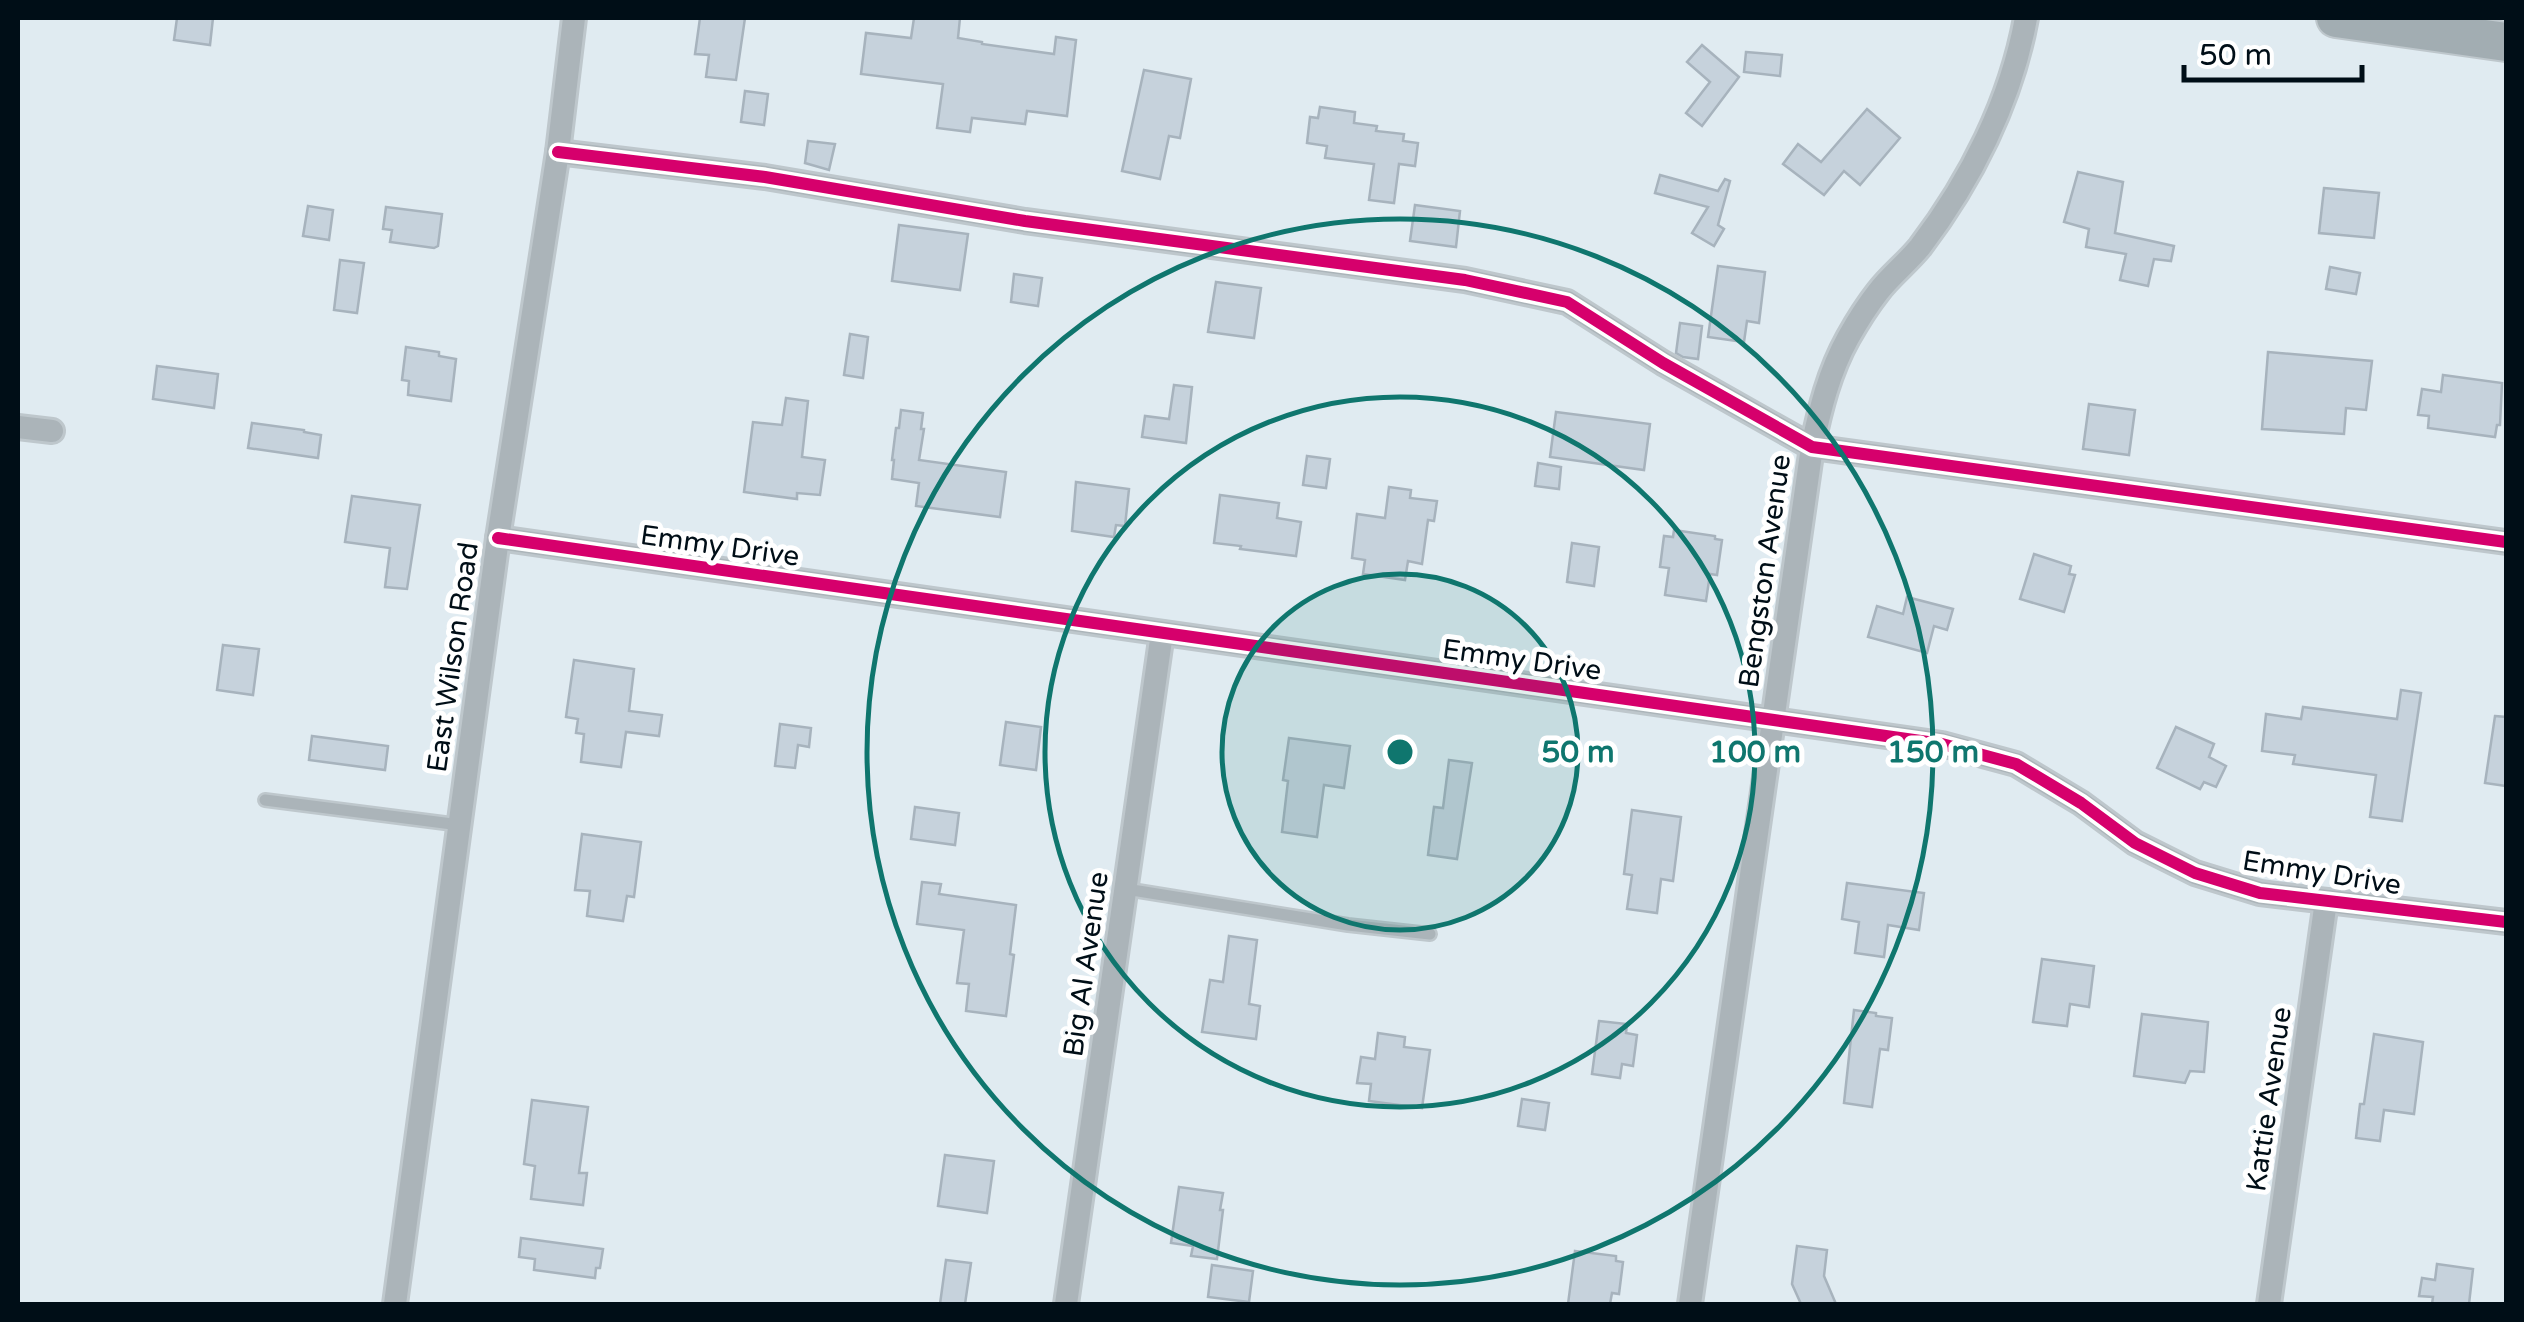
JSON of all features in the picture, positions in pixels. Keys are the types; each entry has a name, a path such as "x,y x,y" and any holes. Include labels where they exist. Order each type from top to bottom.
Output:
{"main road":[{"path":"2336,18 2506,42"}],"street":[{"name":"East Wilson Road","path":"394,1304 498,538 558,152 574,18"},
{"name":"Bengston Avenue","path":"1690,1304 1812,447 1824,392 1847,340 1878,292 1917,250 1952,202 1982,148 2006,92 2026,18"},
{"path":"558,152 765,177 1025,221 1465,280 1567,302 1663,363 1812,447 2506,542"},
{"path":"18,427 52,431"},
{"name":"Emmy Drive","path":"498,538 1942,744 2016,764 2081,803 2136,843 2195,873 2260,893 2506,922"},
{"name":"Big Al Avenue","path":"1066,1304 1162,633"},
{"name":"Kattie Avenue","path":"2269,1304 2326,902"}],"lane":[{"path":"265,800 460,824"},
{"path":"1126,889 1348,925 1430,934"}],"building":[{"path":"177,18 213,18 210,45 174,40"},
{"path":"700,18 745,18 736,80 706,77 709,55 695,54"},
{"path":"914,18 960,18 958,38 1054,54 1056,37 1076,40 1067,116 1027,111 1025,124 972,118 970,132 937,128 943,84 861,74 866,33 911,38"},
{"path":"1702,45 1739,77 1702,126 1686,113 1710,82 1687,62"},
{"path":"1746,52 1782,55 1780,76 1744,72"},
{"path":"1144,70 1191,79 1180,138 1169,136 1160,179 1122,171"},
{"path":"745,91 768,94 764,125 741,122"},
{"path":"1320,107 1355,112 1354,123 1377,126 1376,131 1404,134 1403,141 1418,143 1415,166 1399,164 1394,203 1369,200 1374,164 1325,158 1327,146 1307,143 1310,117 1318,118"},
{"path":"1867,109 1900,138 1860,185 1844,171 1824,195 1783,164 1798,144 1821,162"},
{"path":"808,141 835,144 829,170 805,163"},
{"path":"2078,172 2123,182 2115,233 2174,246 2171,261 2154,259 2148,286 2120,280 2126,254 2086,247 2089,229 2064,222"},
{"path":"1660,175 1718,191 1725,179 1730,181 1718,225 1724,229 1714,246 1692,233 1708,207 1655,193"},
{"path":"2324,188 2379,193 2374,238 2319,233"},
{"path":"1415,205 1460,211 1456,247 1410,241"},
{"path":"308,206 333,210 329,240 303,236"},
{"path":"386,207 442,214 438,246 390,242 392,230 383,229"},
{"path":"899,225 968,234 960,290 892,281"},
{"path":"340,260 364,263 357,313 334,310"},
{"path":"1718,266 1765,272 1759,323 1747,321 1744,342 1708,337"},
{"path":"2330,267 2360,273 2356,294 2326,289"},
{"path":"1014,274 1042,278 1038,306 1011,302"},
{"path":"1216,282 1261,288 1254,338 1208,332"},
{"path":"1680,323 1702,326 1698,359 1676,353"},
{"path":"850,334 868,337 863,378 844,375"},
{"path":"406,347 456,359 451,401 408,395 409,381 402,380"},
{"path":"2268,352 2372,361 2366,410 2346,408 2344,434 2262,429"},
{"path":"157,366 218,374 214,408 153,399"},
{"path":"2443,375 2502,383 2500,425 2495,437 2428,428 2429,416 2418,415 2422,389 2441,392"},
{"path":"1174,385 1192,387 1186,443 1142,437 1145,416 1169,419"},
{"path":"786,398 808,401 802,457 825,460 820,495 797,493 797,499 744,492 753,422 782,425"},
{"path":"2089,404 2135,410 2129,455 2083,449"},
{"path":"901,410 923,413 919,460 1006,472 1000,517 916,506 919,483 892,479"},
{"path":"1556,412 1650,424 1644,470 1550,457"},
{"path":"252,423 321,435 318,458 248,448"},
{"path":"1307,456 1330,459 1326,488 1303,485"},
{"path":"1538,463 1561,467 1559,489 1535,486"},
{"path":"1076,482 1129,489 1125,526 1116,525 1114,537 1072,531"},
{"path":"1389,487 1411,490 1410,498 1437,501 1434,521 1428,520 1422,564 1408,561 1405,580 1363,574 1365,560 1352,558 1357,514 1385,518"},
{"path":"1220,495 1279,503 1277,518 1301,522 1296,556 1214,543"},
{"path":"352,496 420,505 407,589 385,587 390,548 345,542"},
{"path":"1674,530 1722,540 1717,575 1710,574 1706,601 1665,595 1669,568 1660,567 1664,536 1673,537"},
{"path":"1572,543 1599,547 1594,586 1567,582"},
{"path":"2034,554 2071,566 2069,574 2075,575 2064,612 2020,599"},
{"path":"1907,597 1953,609 1947,630 1934,626 1927,653 1868,637 1877,606 1903,614"},
{"path":"223,645 259,649 253,695 217,690"},
{"path":"574,660 634,669 629,711 662,715 659,736 626,732 621,767 581,762 584,734 576,733 578,719 566,717"},
{"path":"2401,690 2421,693 2402,821 2370,817 2376,775 2293,764 2295,755 2262,751 2266,714 2301,719 2303,707 2397,719"},
{"path":"2495,716 2506,717 2506,786 2485,783"},
{"path":"1006,722 1041,727 1036,770 1000,765"},
{"path":"780,724 811,728 809,747 798,745 795,768 775,766"},
{"path":"2176,727 2214,744 2209,757 2226,766 2216,787 2204,782 2200,789 2157,768"},
{"path":"312,736 388,746 385,770 309,760"},
{"path":"1289,738 1350,746 1344,788 1324,785 1317,837 1282,832"},
{"path":"1449,760 1472,763 1457,859 1428,855 1434,807 1443,808"},
{"path":"915,807 959,813 955,845 911,839"},
{"path":"1632,810 1681,817 1673,881 1661,879 1657,913 1627,909 1632,875 1624,874"},
{"path":"582,834 641,842 634,897 627,896 623,921 587,916 590,891 575,890"},
{"path":"922,882 941,884 939,894 1016,905 1006,1016 966,1011 969,984 957,983 964,930 917,924"},
{"path":"1847,883 1924,893 1919,930 1888,925 1884,957 1855,953 1859,922 1842,919"},
{"path":"1229,936 1257,940 1249,1004 1260,1006 1256,1039 1202,1032 1210,980 1223,982"},
{"path":"2042,959 2094,966 2089,1007 2070,1004 2067,1026 2033,1022"},
{"path":"1854,1010 1892,1018 1888,1050 1880,1049 1872,1107 1844,1103"},
{"path":"2142,1014 2208,1022 2204,1072 2190,1071 2185,1083 2134,1076"},
{"path":"1599,1021 1627,1024 1626,1033 1637,1035 1633,1066 1622,1064 1620,1078 1592,1074"},
{"path":"1378,1033 1405,1037 1404,1047 1430,1050 1422,1108 1369,1101 1371,1084 1357,1083 1361,1057 1375,1059"},
{"path":"2374,1034 2423,1042 2414,1114 2384,1110 2380,1141 2356,1138"},
{"path":"1522,1099 1549,1103 1545,1130 1518,1126"},
{"path":"532,1100 588,1107 579,1173 587,1173 583,1205 531,1199 535,1166 524,1164"},
{"path":"945,1155 994,1161 987,1213 938,1206"},
{"path":"1179,1187 1223,1193 1217,1259 1191,1256 1193,1246 1171,1243"},
{"path":"521,1238 603,1249 600,1268 596,1268 595,1278 534,1270 535,1259 519,1257"},
{"path":"1797,1246 1827,1250 1824,1276 1836,1304 1801,1304 1792,1284"},
{"path":"1575,1251 1616,1256 1616,1261 1623,1262 1619,1294 1612,1293 1610,1304 1568,1304"},
{"path":"946,1260 971,1263 965,1304 940,1304"},
{"path":"2437,1264 2473,1269 2469,1304 2432,1304 2433,1297 2419,1296 2422,1278 2435,1280"},
{"path":"1212,1265 1253,1271 1249,1302 1208,1297"}],"cycle path":[{"path":"558,152 765,177 1025,221 1465,280 1567,302 1663,363 1812,447 2506,542"},
{"path":"498,538 1942,744 2016,764 2081,803 2135,843 2195,873 2260,893 2506,922"}]}
